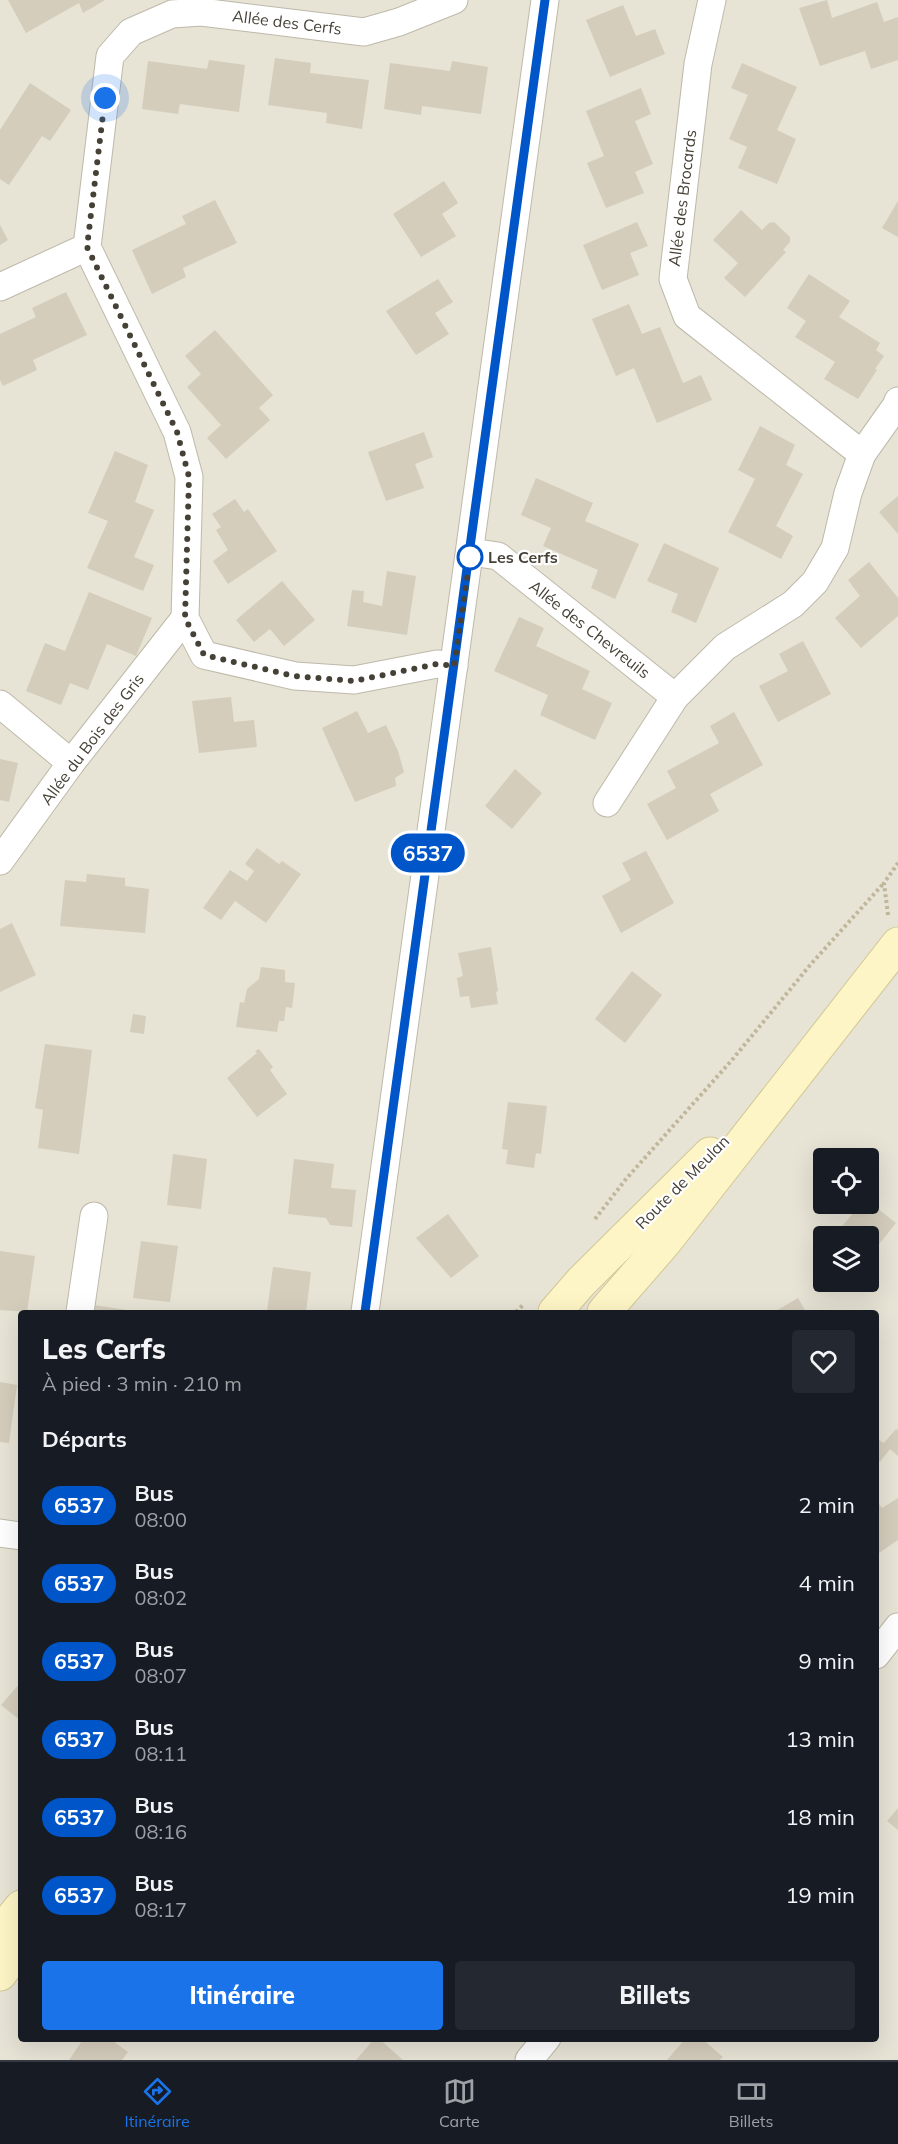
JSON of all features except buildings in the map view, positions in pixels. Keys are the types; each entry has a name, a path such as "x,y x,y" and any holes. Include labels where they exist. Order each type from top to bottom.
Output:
{"main road":[{"name":"Route de Meulan","path":"606,1310 664,1243 896,947"},
{"name":"Route de Meulan","path":"557,1310 581,1282 811,1053"},
{"path":"0,1933 18,1911"},
{"path":"0,1974 18,1949"}],"street":[{"name":"Allée des Cerfs","path":"87,247 110,56 131,32 172,14 201,12 364,32 399,22 454,0"},
{"path":"365,1310 545,0"},
{"name":"Allée des Brocards","path":"712,0 698,64 673,279 687,316 862,454"},
{"path":"0,287 87,247 177,432 189,477 185,618 204,655 294,676 354,681 437,664 454,666"},
{"path":"607,803 675,697 725,647 793,604 815,582 835,548 848,493 862,454 898,401"},
{"name":"Allée des Chevreuils","path":"471,552 498,556 675,697"},
{"name":"Allée du Bois des Gris","path":"0,861 71,763 185,618"},
{"path":"0,704 71,763"},
{"path":"80,1310 94,1216"},
{"path":"0,1533 18,1536"},
{"path":"882,1654 898,1627"},
{"path":"529,2060 544,2042"}],"path":[{"path":"592,1224 626,1179 732,1060 811,964 884,883 898,863"},
{"path":"884,883 896,947"},
{"path":"518,1310 524,1304"}],"shaded area":[{"path":"0,0 898,0 898,2060 0,2060"}],"bus line":[{"name":"6537","path":"365,1310 545,0"}],"place":[{"name":"Les Cerfs","path":"470,557"}],"route":[{"path":"105,98 87,247 177,432 189,477 185,618 204,655 294,676 354,681 437,664 454,666 471,552 470,557"}]}
